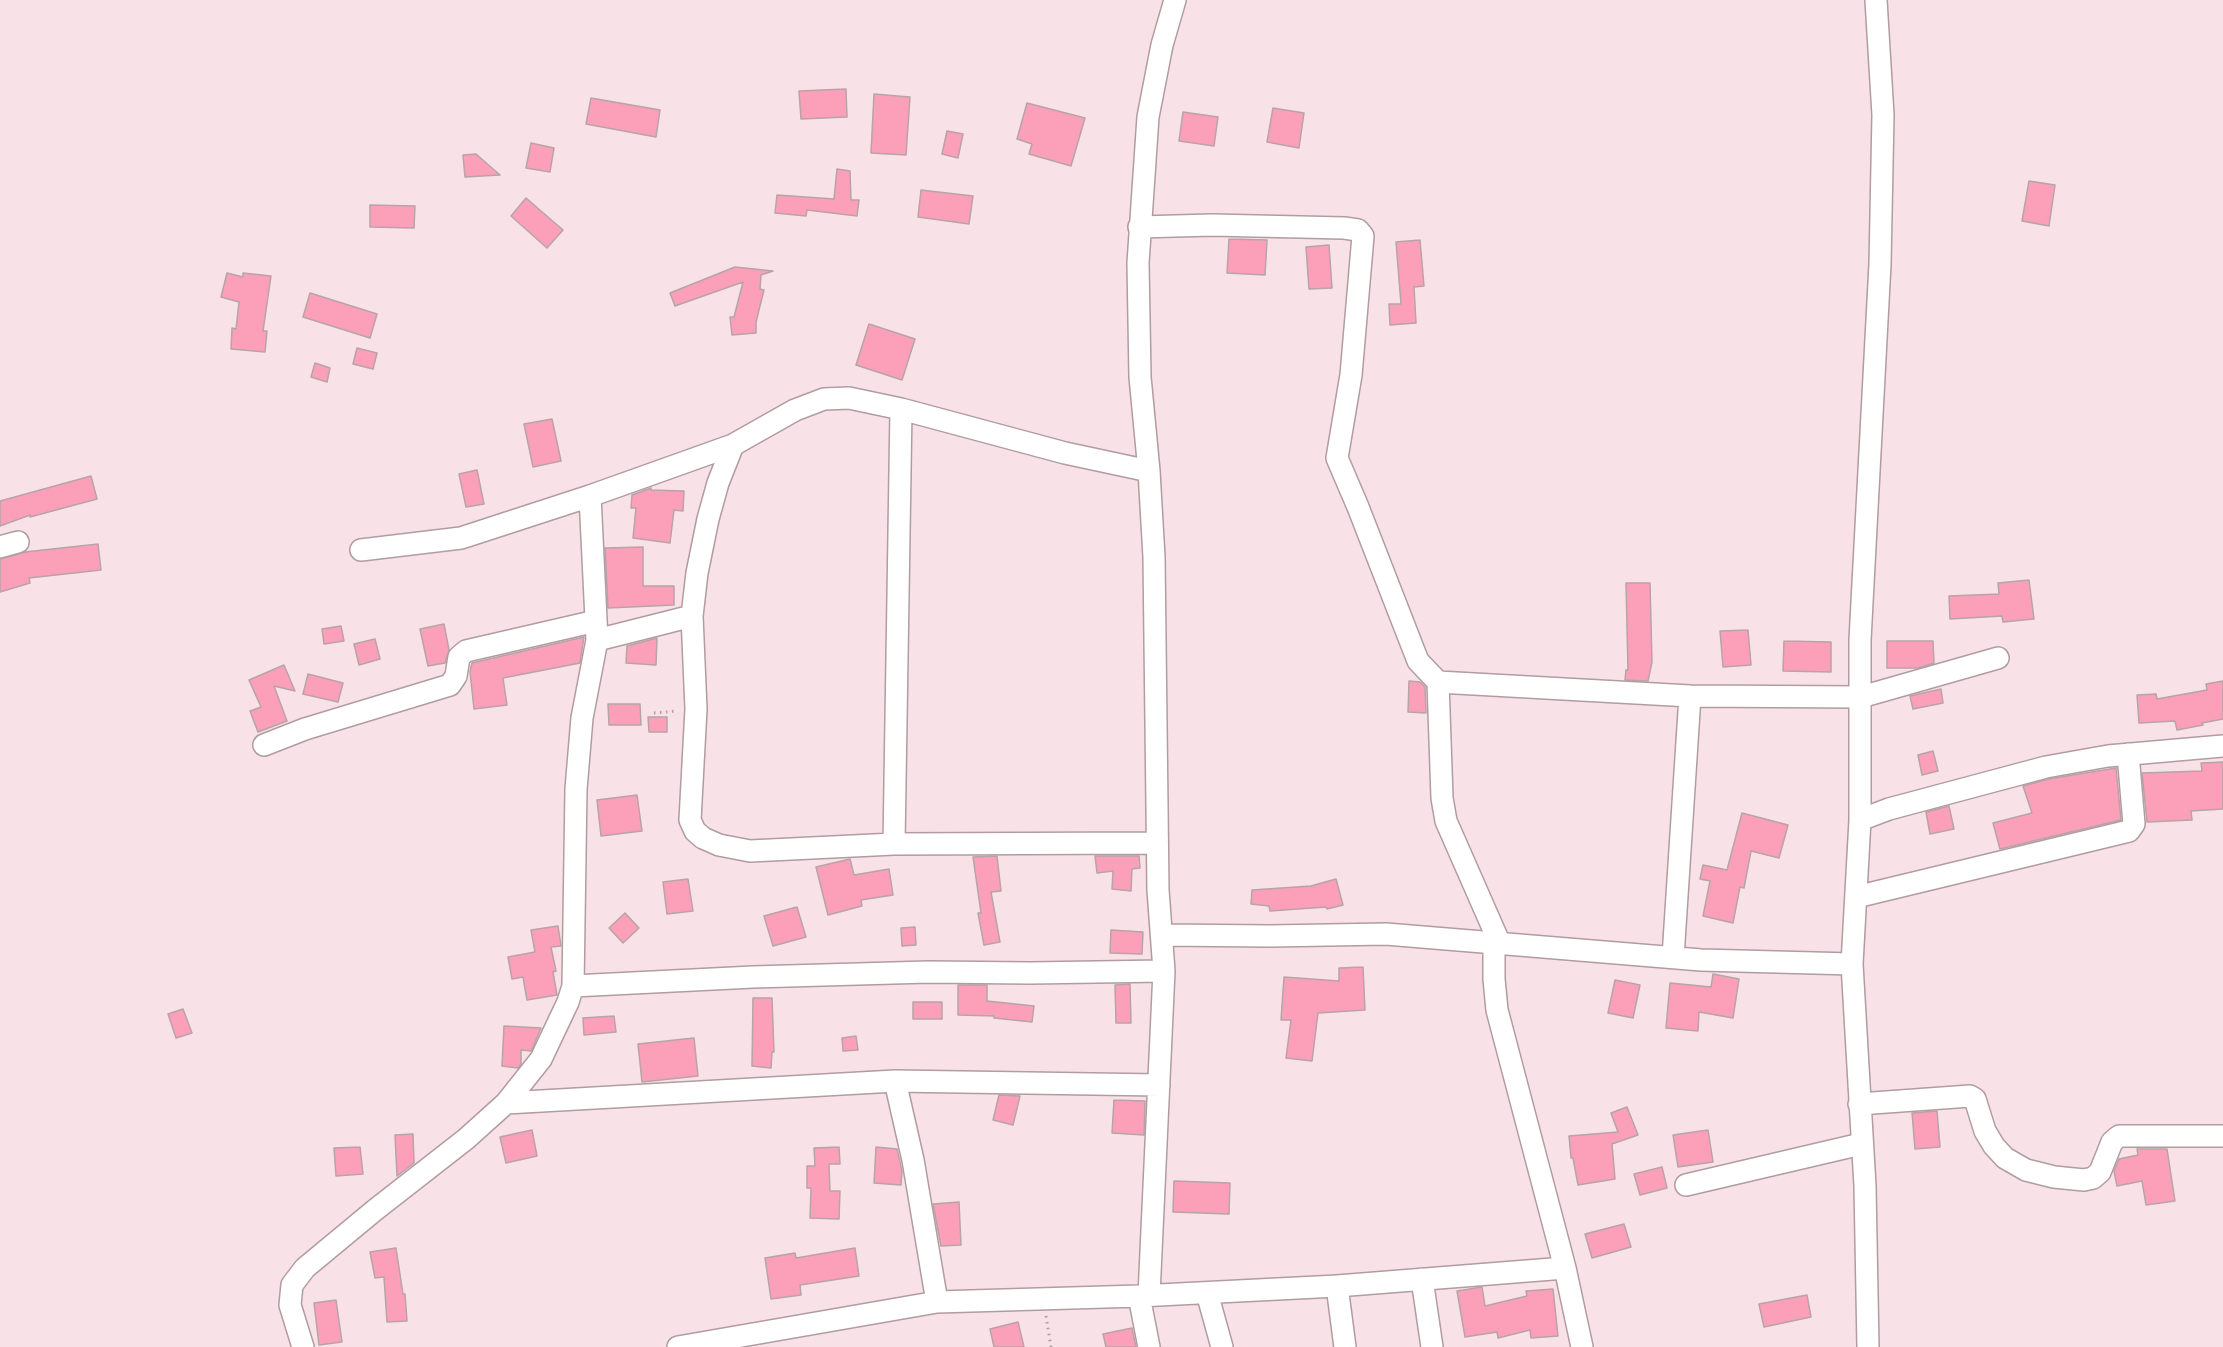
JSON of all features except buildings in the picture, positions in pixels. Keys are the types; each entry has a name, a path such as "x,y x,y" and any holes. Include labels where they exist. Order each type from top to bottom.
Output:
{"street":[{"path":"1149,1347 1144,1295 1159,1085 1164,971 1158,890 1154,556 1140,377 1139,227 1148,117 1162,45 1175,0"},
{"path":"1868,1347 1864,1186 1852,964 1860,820 1860,640 1880,252 1883,115 1876,0"},
{"path":"1139,227 1212,225 1344,228 1358,230 1363,236 1351,375 1337,458 1418,661 1438,682 1442,798 1446,821 1497,944 1494,979 1497,1010 1565,1268 1582,1347"},
{"path":"361,550 461,538 590,496 734,445 795,410 824,399 849,398 901,409 1065,453 1149,471"},
{"path":"894,844 901,409"},
{"path":"734,445 718,483 708,519 697,573 692,616 696,709 690,820 694,831 719,845 750,852 894,844 1157,843"},
{"path":"303,1347 290,1305 292,1285 305,1268 466,1139 506,1103 541,1059 568,1002 573,986 577,777 582,718 596,630 590,496"},
{"path":"264,745 305,729 450,686 456,676 459,657 466,651 692,616"},
{"path":"1438,682 1690,696 1861,697 1998,658"},
{"path":"1673,957 1690,696"},
{"path":"1860,820 1889,809 2046,767 2108,756 2223,746"},
{"path":"1856,897 2129,831 2134,824 2128,754"},
{"path":"1163,935 1386,934 1673,957 1852,964"},
{"path":"573,986 753,976 905,972 1164,971"},
{"path":"506,1103 896,1082 1159,1085"},
{"path":"896,1082 913,1160 937,1302"},
{"path":"1859,1104 1970,1096 1975,1099 1985,1131 2005,1158 2026,1170 2054,1177 2084,1180 2093,1178 2100,1172 2112,1142 2119,1136 2223,1136"},
{"path":"1686,1185 1861,1144"},
{"path":"678,1347 937,1302 1337,1286 1565,1268"},
{"path":"1422,1279 1432,1347"},
{"path":"1337,1286 1345,1347"},
{"path":"1207,1293 1222,1347"}],"path":[{"path":"1042,1298 1051,1347"}]}
